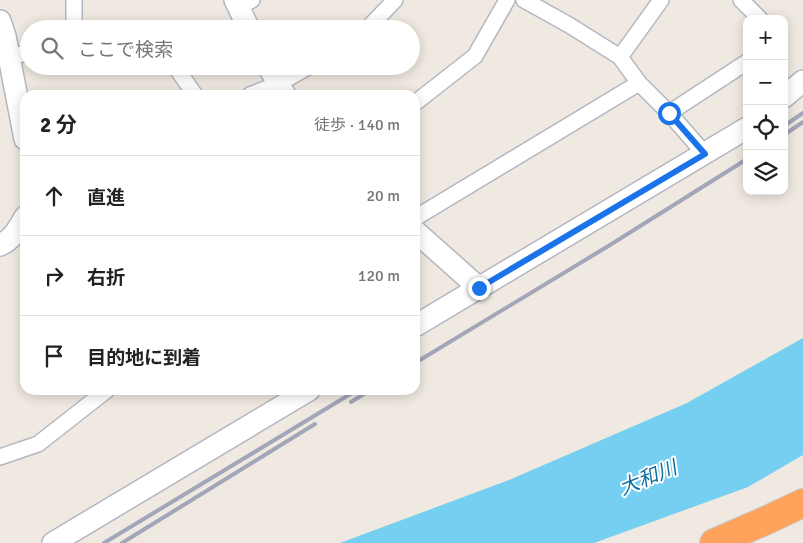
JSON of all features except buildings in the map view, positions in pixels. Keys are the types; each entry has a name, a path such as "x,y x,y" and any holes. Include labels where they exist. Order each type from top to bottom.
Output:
{"highway":[{"path":"714,543 803,503"}],"street":[{"path":"74,0 74,20"},
{"path":"376,20 395,0"},
{"path":"420,99 475,56 507,0"},
{"path":"524,0 570,24 620,58 639,82 705,154"},
{"path":"620,58 661,0"},
{"path":"741,0 756,15"},
{"path":"241,2 246,20"},
{"path":"0,21 19,55 20,69"},
{"path":"669,113 743,65"},
{"path":"20,75 21,90"},
{"path":"181,75 192,90"},
{"path":"260,90 291,75"},
{"path":"788,94 803,81"},
{"path":"420,215 639,82"},
{"path":"420,323 743,130"},
{"path":"0,245 5,243 20,226"},
{"path":"420,235 479,288"},
{"path":"0,457 38,444 101,395"},
{"path":"53,543 301,395"}],"water":[{"name":"大和川","path":"803,338 803,455 748,487 594,543 340,543 509,480 687,403"}],"railway":[{"path":"788,123 803,113"},
{"path":"788,132 803,122"},
{"path":"420,360 610,245 743,162"},
{"path":"104,543 349,395"},
{"path":"351,402 362,395"},
{"path":"122,543 315,424"}],"route":[{"path":"479,288 705,154 669,113"}]}
